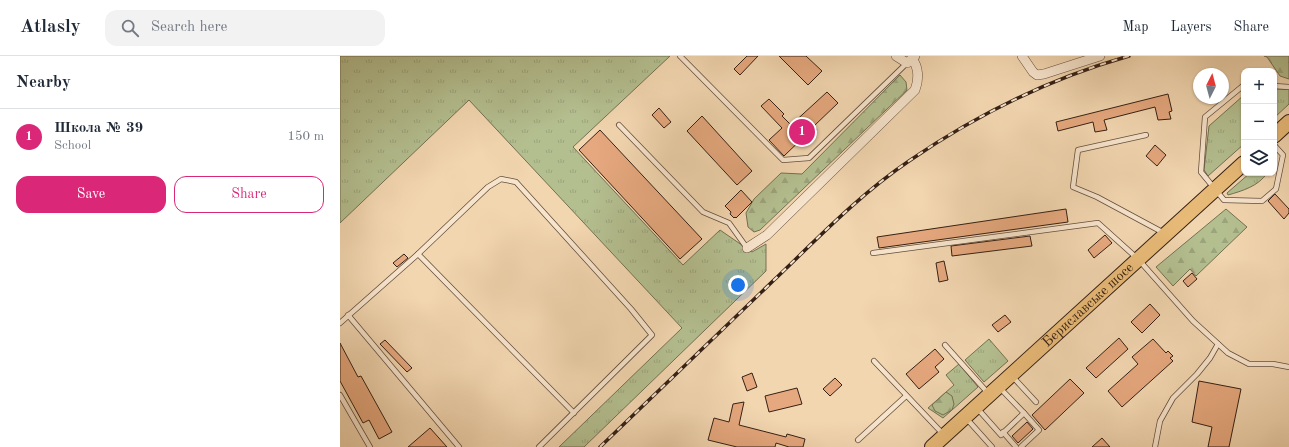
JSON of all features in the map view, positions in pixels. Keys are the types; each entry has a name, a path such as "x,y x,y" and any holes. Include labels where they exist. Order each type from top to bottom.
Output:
{"main road":[{"path":"1277,133 1289,122"},
{"name":"Бериславське шосе","path":"932,447 1241,166"}],"street":[{"path":"747,248 766,235 913,93 917,86 918,76 916,64 912,59 896,56"},
{"path":"1022,56 1033,72 1037,75 1100,56"}],"lane":[{"path":"680,56 783,160 809,158 912,59"},
{"path":"1277,86 1289,86"},
{"path":"1241,88 1206,117 1201,172 1224,200 1262,201 1276,189 1283,155 1277,148"},
{"path":"619,125 703,212 729,222 747,248"},
{"path":"1146,135 1078,150 1073,187 1097,197 1166,233"},
{"path":"340,323 418,254 488,187 501,179 516,182 631,309 652,335 539,447"},
{"path":"873,253 1098,223 1138,259 1193,321 1228,353 1249,364 1274,364 1289,367"},
{"path":"418,254 574,413"},
{"path":"348,316 459,447"},
{"path":"1155,447 1160,421 1173,398 1206,363 1218,344"},
{"path":"945,345 994,390 1024,413 1039,430 1021,447"},
{"path":"874,361 944,436"},
{"path":"1011,375 1036,402"},
{"path":"340,395 370,447"},
{"path":"858,440 906,396"},
{"path":"976,407 1001,435 1024,413"},
{"path":"965,417 992,447"},
{"path":"1003,432 1016,447"}],"green space":[{"path":"340,56 670,56 573,147 683,265 720,230 752,252 766,244 766,271 584,447 559,447 682,328 469,100 340,223"},
{"path":"1264,56 1289,56 1289,79 1280,76 1277,72 1277,68 1275,68 1267,57"},
{"path":"900,75 906,82 907,90 760,230 754,232 748,227 746,213 754,199 781,173 802,174"},
{"path":"1277,89 1289,89 1289,104 1277,115"},
{"path":"1241,98 1241,147 1208,176 1204,170 1209,126"},
{"path":"1247,176 1265,176 1255,185 1244,190 1228,195 1227,193"},
{"path":"1226,209 1247,227 1196,276 1190,269 1173,286 1156,267"},
{"path":"989,339 1008,361 984,382 965,360"},
{"path":"959,364 978,387 943,418 928,408 954,385 946,375"},
{"path":"946,392 952,396 954,404 952,410 943,415 935,411 932,405"}],"building":[{"path":"747,56 758,56 740,75 734,69"},
{"path":"779,56 806,56 822,71 808,85"},
{"path":"827,92 838,103 814,126 817,130 812,135 809,132 784,156 769,140 782,128 761,106 769,99 784,114 782,116 791,125"},
{"path":"1168,94 1172,111 1169,112 1171,119 1158,120 1155,107 1104,120 1107,130 1095,132 1093,122 1058,131 1056,122"},
{"path":"659,108 671,122 664,128 652,115"},
{"path":"702,116 752,171 737,185 687,131"},
{"path":"600,130 702,239 680,259 579,150"},
{"path":"1155,145 1166,155 1157,166 1146,156"},
{"path":"741,190 752,202 736,218 734,218 725,206"},
{"path":"1275,194 1289,209 1289,213 1284,219 1268,201"},
{"path":"1066,209 1068,222 879,248 877,237"},
{"path":"1105,235 1112,243 1094,258 1088,250"},
{"path":"1030,236 1032,246 952,256 951,246"},
{"path":"404,254 408,258 397,267 393,263"},
{"path":"944,261 948,280 939,282 936,263"},
{"path":"1192,273 1197,279 1188,287 1183,281"},
{"path":"1150,304 1160,315 1142,333 1131,322"},
{"path":"1005,315 1011,322 998,332 992,325"},
{"path":"1119,338 1128,349 1096,378 1086,368"},
{"path":"1153,339 1166,353 1168,351 1173,356 1170,358 1173,361 1122,407 1108,391 1138,364 1132,357"},
{"path":"385,340 412,368 407,372 380,344"},
{"path":"340,343 358,377 361,376 392,432 379,439 369,420 363,423 340,381"},
{"path":"935,349 944,359 935,367 939,372 919,389 906,374"},
{"path":"752,373 757,387 747,391 742,377"},
{"path":"835,378 842,385 830,396 823,389"},
{"path":"1070,379 1084,393 1045,430 1032,415"},
{"path":"1199,381 1241,389 1229,447 1208,447 1212,427 1192,422"},
{"path":"797,388 802,404 769,412 765,396"},
{"path":"744,402 739,425 786,437 787,434 805,439 803,447 789,447 776,443 775,447 737,447 708,440 714,418 729,422 733,404"},
{"path":"1027,422 1033,429 1018,443 1012,436"},
{"path":"430,428 447,447 408,447"},
{"path":"1102,438 1110,447 1092,447"}],"railway":[{"path":"600,447 856,202 891,174 934,144 987,113 1071,75 1129,56"}],"place":[{"name":"Школа № 39","path":"802,132"}]}
